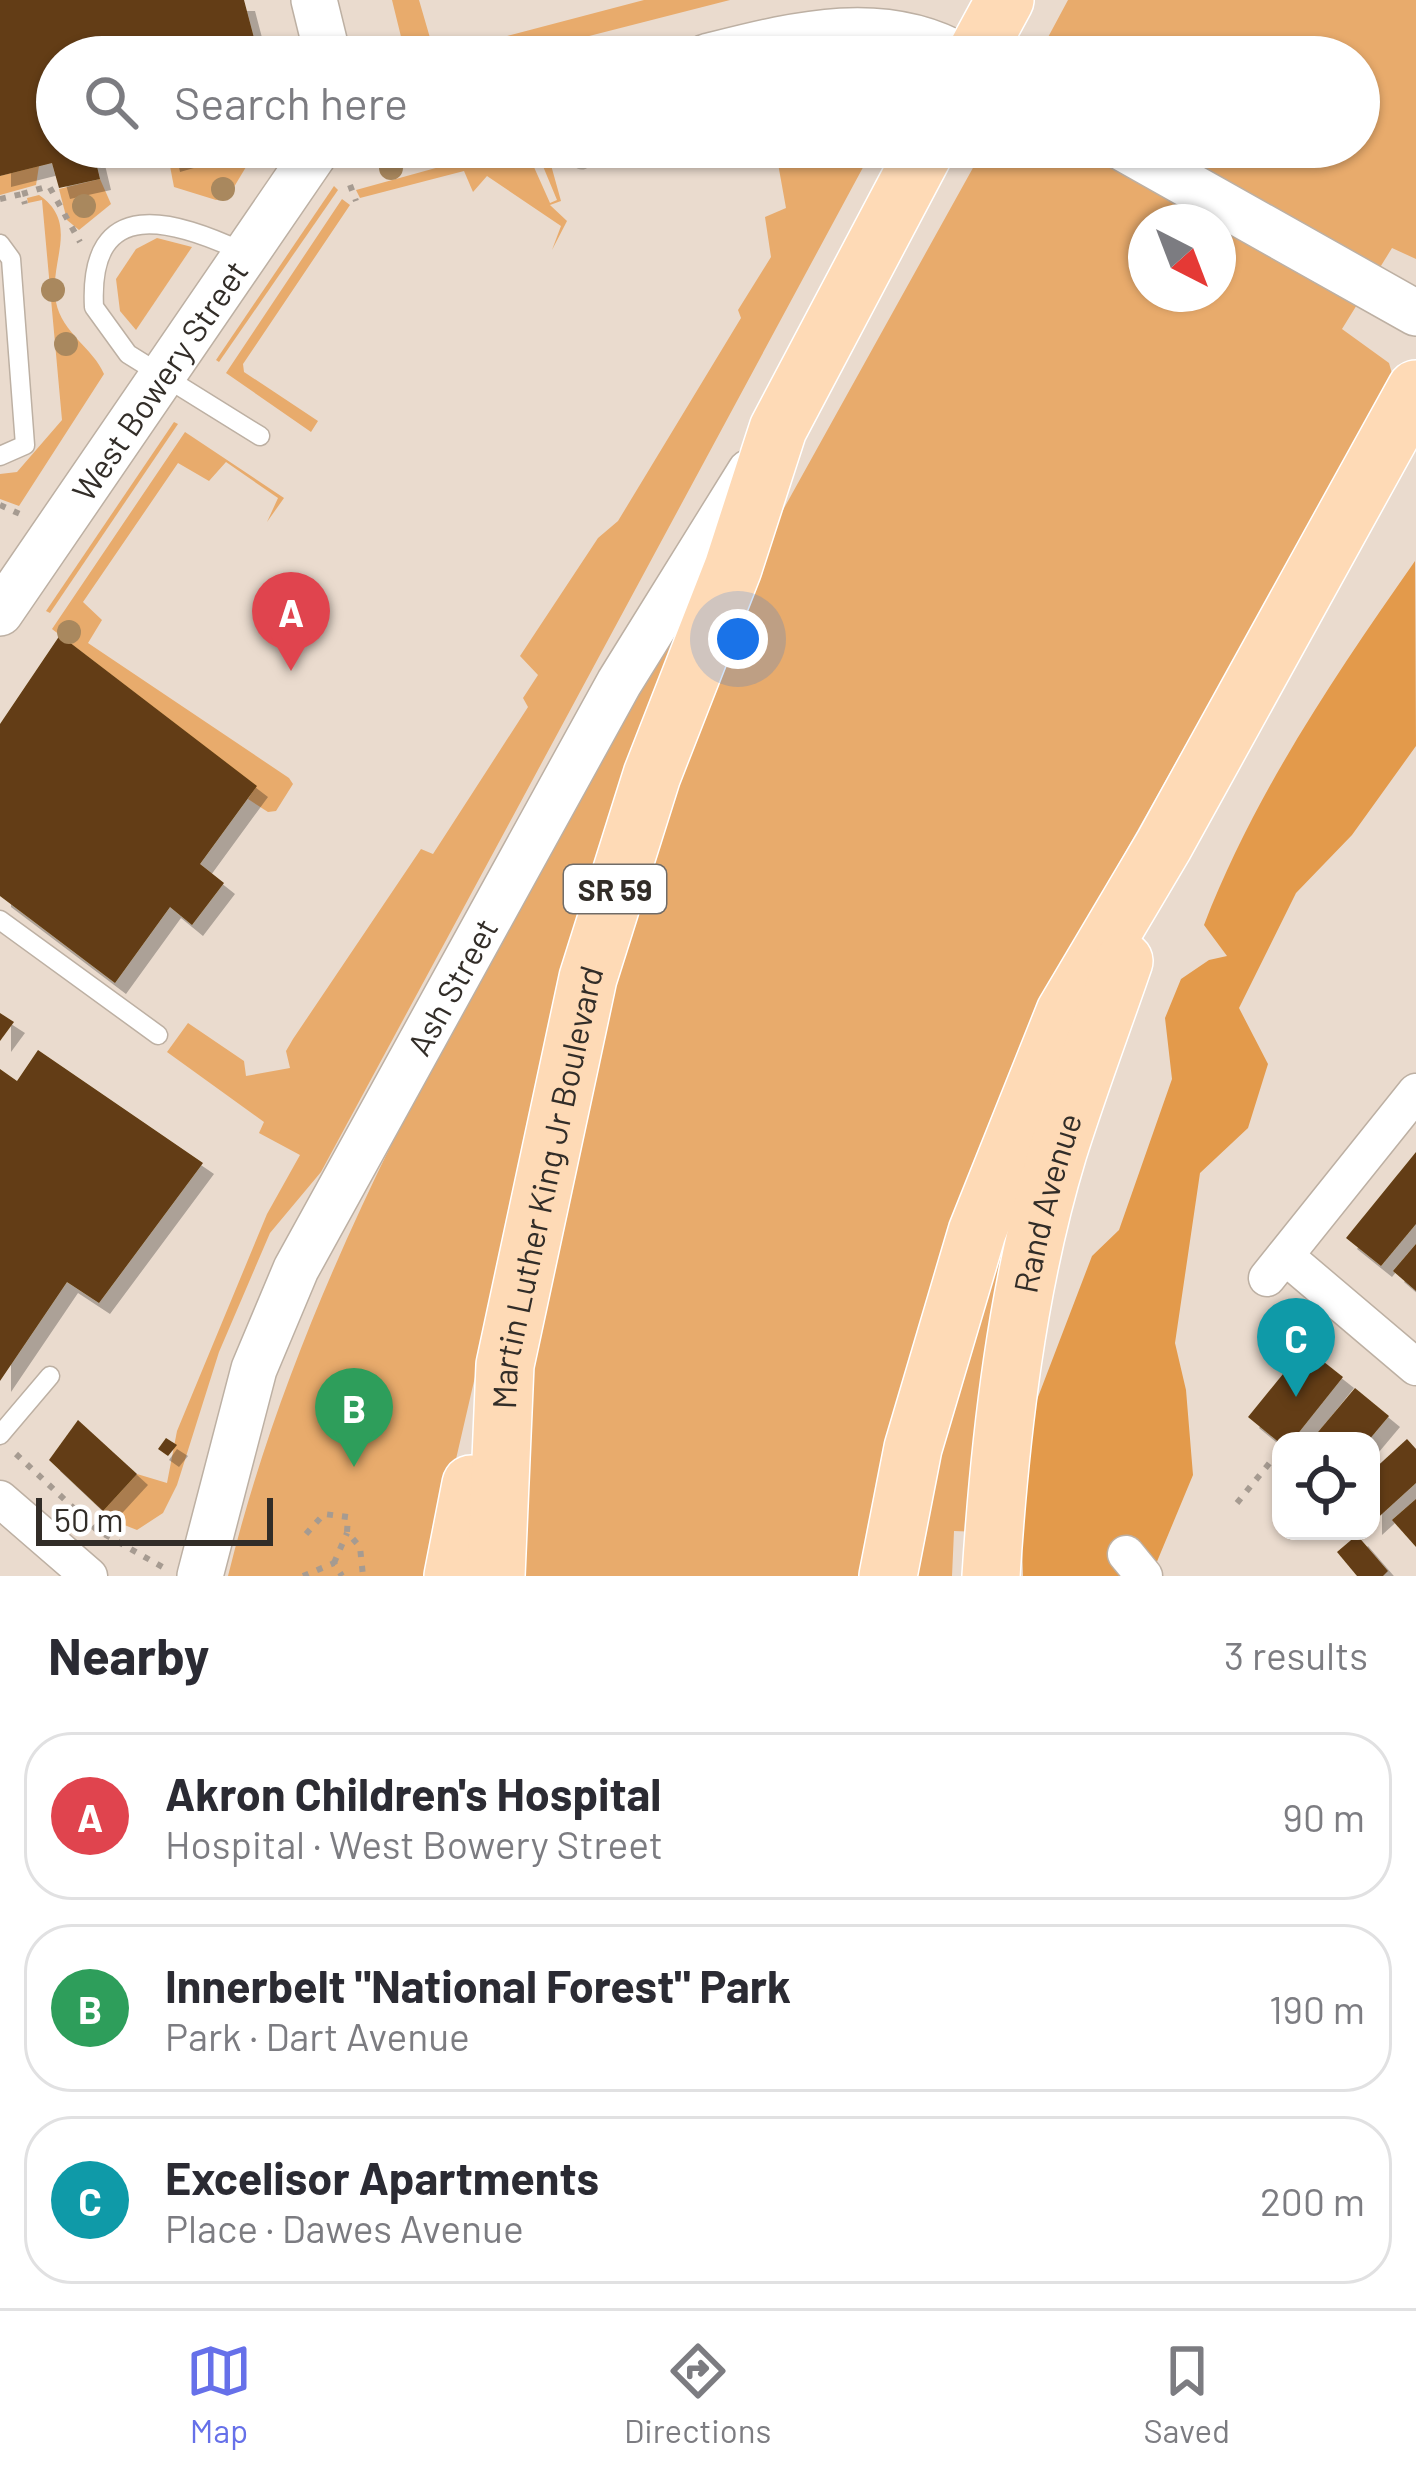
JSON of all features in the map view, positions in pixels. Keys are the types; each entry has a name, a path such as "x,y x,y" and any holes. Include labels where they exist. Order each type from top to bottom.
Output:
{"main road":[{"path":"985,36 1005,0"},
{"name":"Martin Luther King Jr Boulevard","path":"496,1576 505,1365 588,978 652,775 734,568 778,429 916,168"},
{"path":"888,1576 913,1448 1005,1155 1065,1012 1164,844 1416,389"},
{"name":"Rand Avenue","path":"991,1576 1004,1432 1037,1240 1058,1155 1164,844"},
{"path":"453,1576 484,1418 505,1365"}],"street":[{"path":"314,0 323,36"},
{"path":"804,36 858,29 893,36"},
{"name":"West Bowery Street","path":"0,613 305,168"},
{"path":"1158,168 1416,313"},
{"name":"Ash Street","path":"200,1576 254,1369 296,1269 630,664 778,429"},
{"path":"1416,1092 1276,1267 1416,1366"},
{"path":"0,1499 88,1576"}],"lane":[{"path":"247,255 189,227 155,220 138,223 109,246 93,285 94,307 128,354 260,436"},
{"path":"0,244 11,259 25,445 0,456"},
{"path":"0,920 158,1034"},
{"path":"0,1437 50,1376"}],"path":[{"path":"350,185 356,200"},
{"path":"0,200 49,186 68,229 83,245"},
{"path":"22,194 25,204"},
{"path":"0,505 20,514"},
{"path":"0,1437 97,1530 178,1576"},
{"path":"1237,1503 1272,1460"},
{"path":"303,1576 334,1563 348,1517 330,1513 306,1534"},
{"path":"347,1532 360,1547 363,1576"},
{"path":"334,1563 342,1576"}],"shaded area":[{"path":"392,0 419,0 429,36 401,36"},
{"path":"644,0 730,0 589,36 507,36"},
{"path":"1068,0 1416,0 1416,259 1392,248 1342,329 1389,363 1393,377 1114,872 1042,1012 866,1576 513,1576 544,1271 633,891 778,519 973,168 1380,168 1380,36 1049,36"},
{"path":"39,168 36,185 0,195 0,176"},
{"path":"170,168 245,168 228,197 216,200 174,187"},
{"path":"436,168 534,168 550,203 557,200 544,168 552,168 561,201 550,205 567,221 552,250 561,226 487,176 473,192 464,171 360,198 356,190"},
{"path":"779,168 863,168 321,1172 270,1233 219,1352 177,1485 163,1513 137,1530 99,1515 137,1474 167,1483 177,1431 267,1214 300,1155 259,1133 264,1122 167,1052 188,1023 244,1061 246,1076 290,1068 286,1051 293,1039 421,849 433,854 528,707 523,698 538,675 520,656 598,538 618,521 741,318 738,310 771,257 765,217 786,208"},
{"path":"100,179 111,204 79,230 67,220 59,189"},
{"path":"334,186 338,190 219,362 216,360"},
{"path":"39,195 51,206 61,231 55,287 59,313 104,374 19,506 0,499 0,474 17,472 62,420 42,200 28,203 27,198"},
{"path":"342,199 350,205 243,364 244,372 318,421 311,432 226,373"},
{"path":"157,238 192,247 136,330 120,311 116,279 136,249"},
{"path":"174,422 178,424 50,613 46,611"},
{"path":"185,432 284,498 267,522 278,498 226,462 209,481 178,463 83,602 102,620 88,643 289,778 293,784 276,811 268,812 248,799 256,786 52,629"},
{"path":"1415,561 1416,746 1352,835 1296,893 1239,1008 1268,1064 1248,1128 1200,1173 1175,1343 1186,1390 1193,1475 1151,1576 1023,1576 1021,1516 1030,1418 1092,1256 1119,1230 1172,1079 1165,1018 1181,979 1209,960 1227,956 1204,925 1224,877 1298,737"},
{"path":"679,616 691,621 520,1182 429,1576 228,1576 265,1448 311,1324 364,1202 422,1082"},
{"path":"1018,1172 980,1532 954,1531 952,1576 907,1576"}],"building":[{"path":"0,0 244,0 253,36 36,36 36,167 0,176"},
{"path":"53,168 97,168 100,179 59,188"},
{"path":"60,635 257,786 200,864 224,883 192,925 170,907 115,983 0,896 0,724"},
{"path":"0,1013 14,1022 0,1041"},
{"path":"38,1050 203,1163 99,1303 67,1282 0,1381 0,1069 17,1081"},
{"path":"1416,1152 1416,1224 1381,1266 1346,1238"},
{"path":"1416,1244 1416,1291 1393,1271"},
{"path":"1305,1347 1343,1377 1299,1432 1272,1432 1272,1437 1248,1417"},
{"path":"1355,1388 1389,1416 1376,1432 1318,1432"},
{"path":"78,1420 137,1474 103,1511 49,1460"},
{"path":"166,1438 177,1445 168,1456 158,1449"},
{"path":"1407,1439 1416,1449 1416,1483 1380,1516 1380,1464"},
{"path":"1416,1499 1416,1547 1392,1520"},
{"path":"1351,1540 1361,1540 1388,1571 1383,1576 1357,1576 1337,1552"}],"place":[{"name":"Akron Children's Hospital","path":"291,671"},
{"name":"Excelisor Apartments","path":"1296,1397"},
{"name":"Innerbelt \"National Forest\" Park","path":"354,1467"}]}
